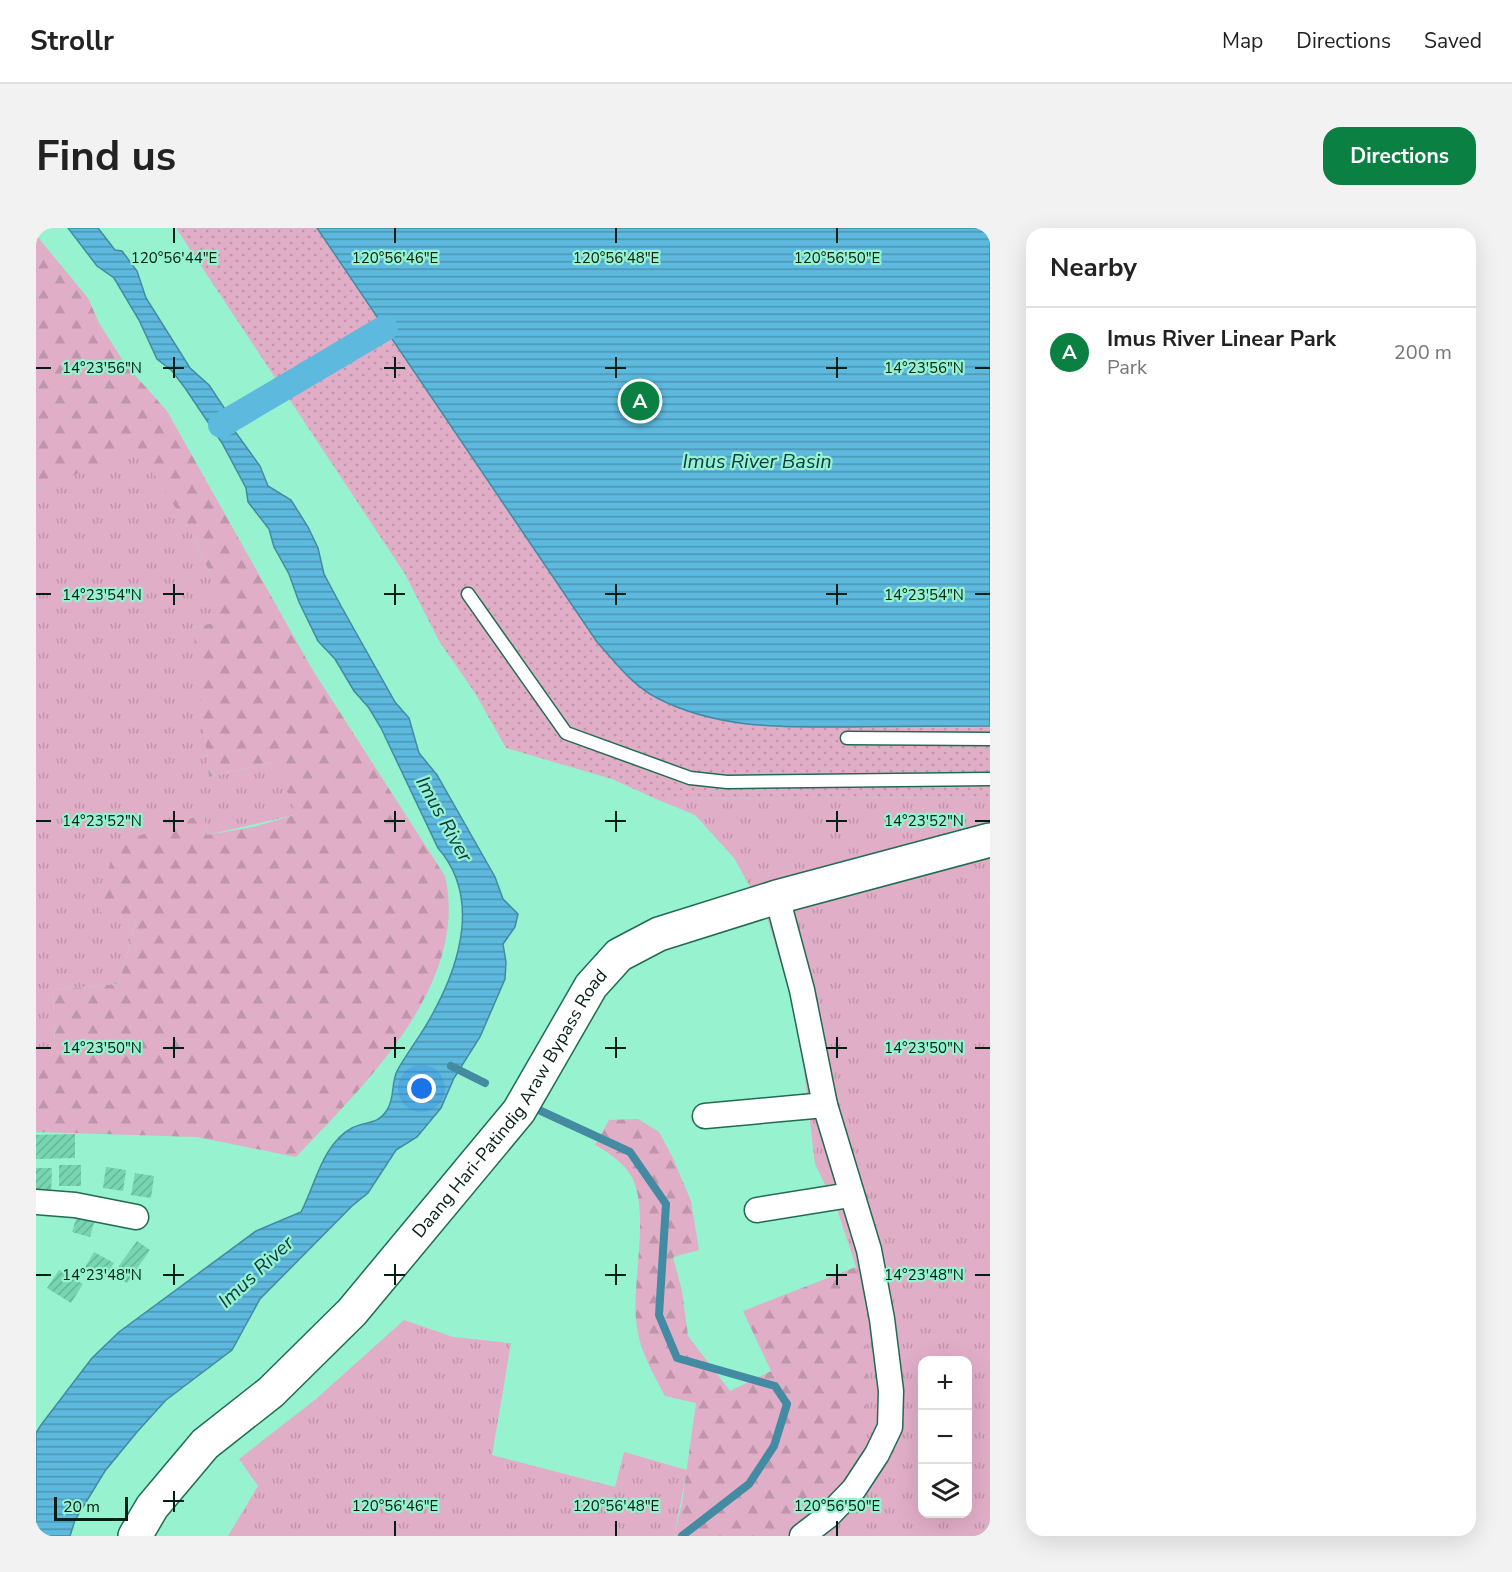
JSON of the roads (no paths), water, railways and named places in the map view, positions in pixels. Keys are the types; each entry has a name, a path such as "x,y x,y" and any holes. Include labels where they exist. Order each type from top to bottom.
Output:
{"main road":[{"name":"Daang Hari-Patindig Araw Bypass Road","path":"135,1536 152,1507 205,1444 272,1392 314,1352 367,1294 519,1111 586,993 619,955 659,934 777,897 990,840"}],"street":[{"path":"777,897 802,990 825,1105 850,1194 869,1250 882,1319 891,1391 890,1427 877,1455 854,1489 828,1516 802,1536"},
{"path":"705,1116 825,1105"},
{"path":"757,1210 850,1194"},
{"path":"36,1202 75,1205 136,1217"}],"lane":[{"path":"468,594 566,733 648,764 690,778 727,782 990,779"},
{"path":"847,738 990,739"}],"water":[{"name":"Imus River","path":"68,228 98,228 115,250 122,251 137,271 146,298 190,368 209,385 225,409 234,430 260,466 268,486 291,500 318,548 324,574 341,606 395,702 409,718 419,753 437,775 495,877 503,899 518,914 515,927 503,944 506,962 505,979 480,1037 454,1078 441,1108 417,1137 396,1150 368,1193 352,1206 260,1299 232,1350 166,1400 137,1432 105,1471 75,1520 70,1536 36,1536 36,1433 41,1425 92,1358 119,1332 256,1231 301,1212 320,1166 333,1144 352,1128 380,1118 387,1110 397,1071 429,1020 452,972 462,929 459,887 451,867 438,848 381,728 369,708 354,691 335,659 318,641 299,602 289,574 274,547 269,529 248,502 246,488 222,443 172,371 157,359 139,320 114,278 97,266"},
{"name":"Imus River Basin","path":"317,228 990,228 990,726 753,725 704,716 648,693 625,673 597,642"}],"waterway":[{"path":"221,425 385,328"},
{"path":"451,1066 485,1083"},
{"path":"541,1111 630,1152 666,1204 659,1315 677,1358 775,1386 787,1404 774,1446 749,1484 682,1536"}],"place":[{"name":"Imus River Linear Park","path":"640,401"}]}
